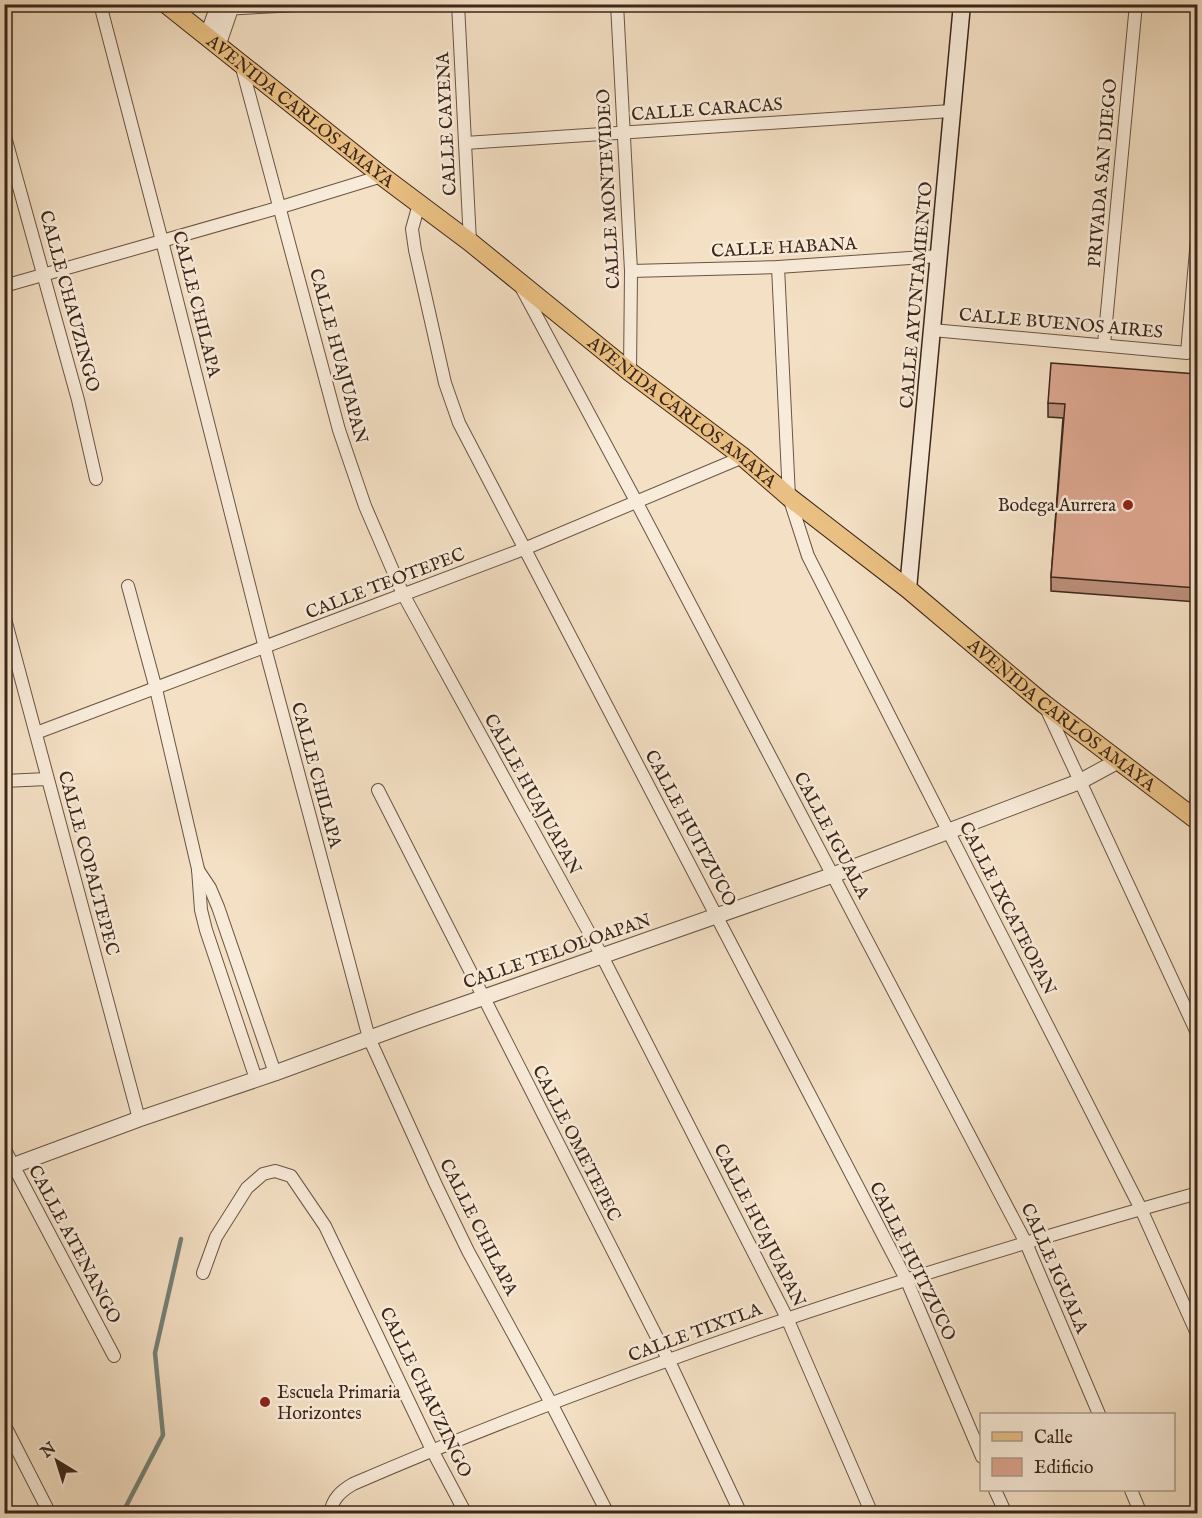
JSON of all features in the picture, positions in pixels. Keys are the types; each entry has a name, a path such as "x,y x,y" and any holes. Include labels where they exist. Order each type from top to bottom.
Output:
{"main road":[{"name":"AVENIDA CARLOS AMAYA","path":"166,4 382,176 470,242 630,372 743,457 789,497 908,589 1044,704 1196,820"},
{"name":"CALLE AYUNTAMIENTO","path":"908,589 962,4"}],"street":[{"name":"CALLE CHILAPA","path":"100,4 265,648 369,1038 468,1251 608,1514"},
{"path":"213,41 225,7 317,4"},
{"name":"CALLE CAYENA","path":"458,4 470,242"},
{"name":"CALLE MONTEVIDEO","path":"617,4 631,270 630,372"},
{"name":"PRIVADA SAN DIEGO","path":"1104,344 1136,4"},
{"name":"CALLE HUAJUAPAN","path":"241,63 339,430 365,506 403,594 602,956 787,1318 872,1514"},
{"name":"CALLE CARACAS","path":"465,143 951,111"},
{"name":"CALLE CHAUZINGO","path":"4,133 45,274 96,479"},
{"path":"4,286 382,176"},
{"name":"CALLE HUITZUCO","path":"419,204 412,229 415,250 445,383 459,423 907,1281 980,1455"},
{"name":"CALLE BUENOS AIRES","path":"932,330 1187,353 1197,228"},
{"name":"CALLE HABANA","path":"631,270 778,267 939,256"},
{"name":"CALLE IXCATEOPAN","path":"778,267 789,497 805,548 820,582 1141,1209 1197,1336"},
{"name":"CALLE IGUALA","path":"517,280 637,503 1026,1243 1099,1413"},
{"name":"CALLE TEOTEPEC","path":"36,733 524,549 743,457"},
{"path":"128,586 156,689 198,869 201,910 206,930 256,1079"},
{"name":"CALLE COPALTEPEC","path":"4,615 139,1119"},
{"path":"1044,704 1197,1035"},
{"name":"CALLE TELOLOAPAN","path":"9,1167 948,832 1081,780 1118,761"},
{"path":"4,781 47,779"},
{"path":"1196,820 1197,785"},
{"name":"CALLE OMETEPEC","path":"378,790 669,1361 741,1514"},
{"path":"198,869 218,907 275,1073"},
{"name":"CALLE ATENANGO","path":"4,1148 9,1167 114,1356"},
{"name":"CALLE CHAUZINGO","path":"203,1274 216,1236 247,1188 263,1174 275,1171 291,1176 325,1226 432,1450 466,1514"},
{"name":"CALLE TIXTLA","path":"330,1514 334,1500 344,1490 432,1450 669,1361 787,1318 1026,1243 1197,1193"},
{"path":"4,1424 50,1514"},
{"path":"995,1491 1006,1514"},
{"path":"1131,1491 1141,1514"}],"building":[{"name":"Bodega Aurrera","path":"1051,363 1197,374 1197,588 1051,577 1065,404 1048,403"}],"waterway":[{"path":"122,1514 163,1435 155,1353 181,1239"}],"place":[{"name":"Bodega Aurrera","path":"1128,505"},
{"name":"Escuela Primaria Horizontes","path":"265,1402"}]}
